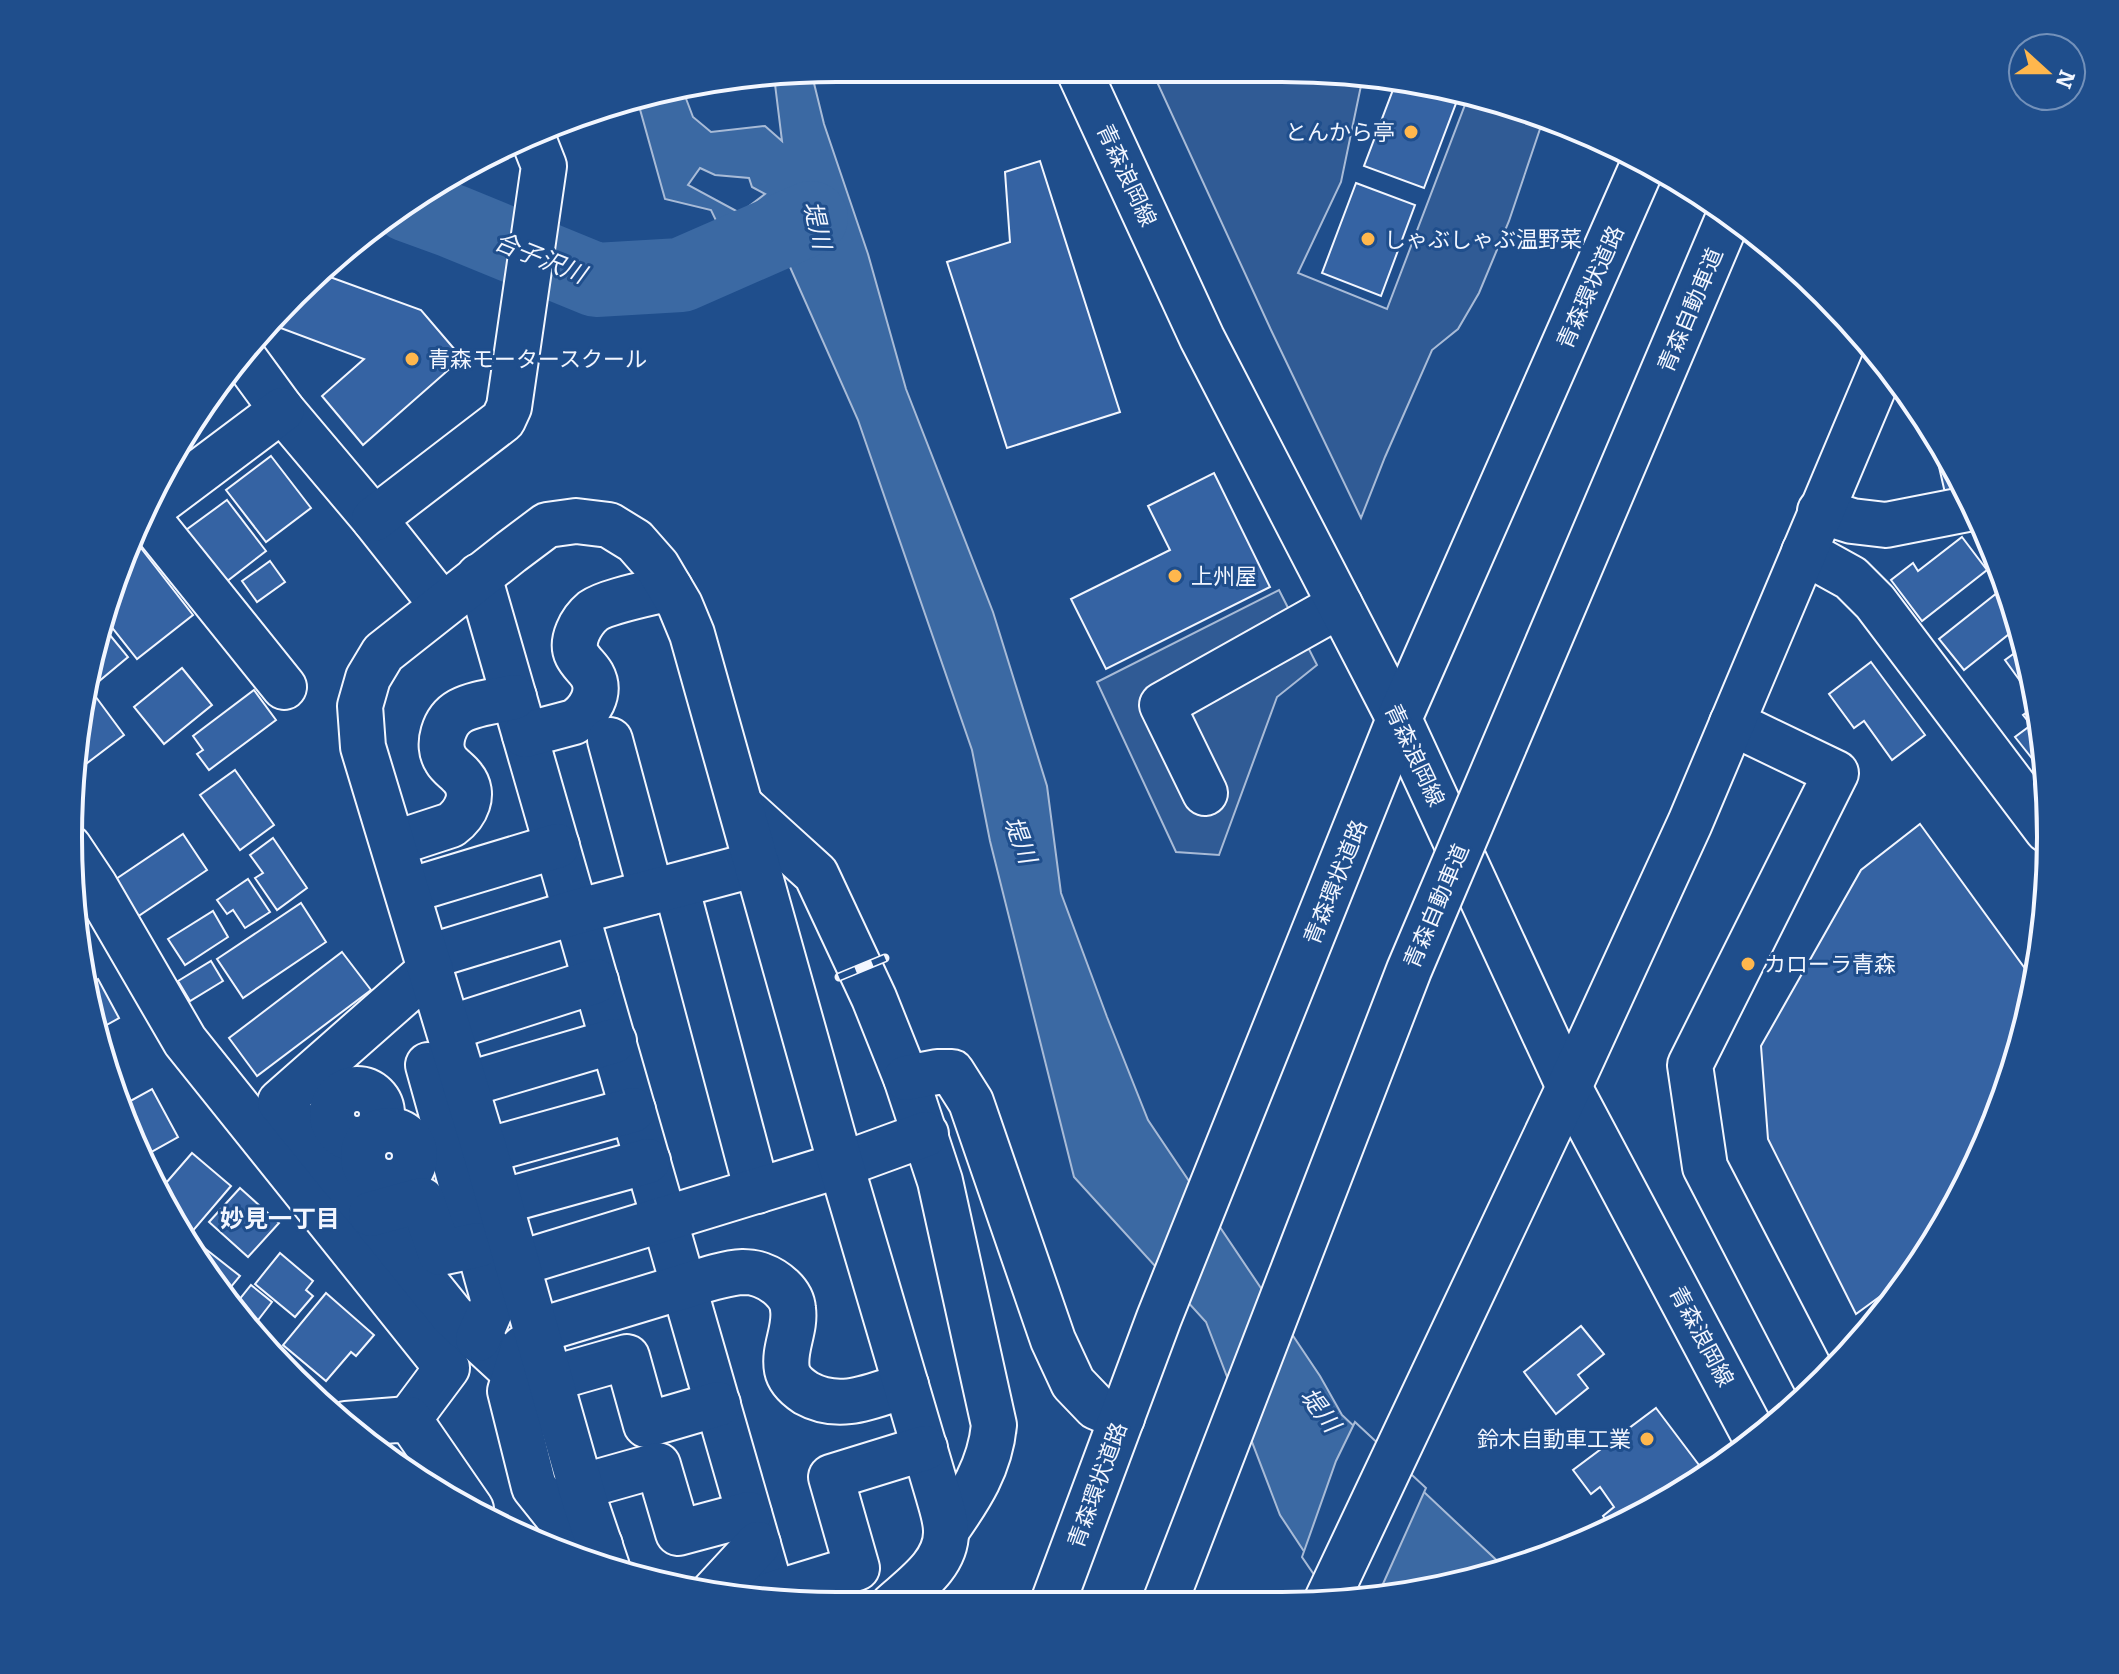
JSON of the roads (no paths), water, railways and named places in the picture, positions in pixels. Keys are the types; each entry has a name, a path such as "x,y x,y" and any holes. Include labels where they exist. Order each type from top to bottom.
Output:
{"main road":[{"name":"青森浪岡線","path":"1084,82 1202,338 1399,719 1569,1087 1751,1429"},
{"path":"374,519 503,420 509,407 544,166 536,145"},
{"name":"青森環状道路","path":"1057,1592 1159,1318 1399,719 1640,172"},
{"name":"青森自動車道","path":"1169,1592 1409,970 1725,226"},
{"path":"248,364 282,410 442,605"},
{"path":"1332,1590 1690,823 1879,375"},
{"path":"161,502 282,410"},
{"path":"1820,511 1852,521 1886,525 1962,510"},
{"path":"152,520 284,687"},
{"path":"478,1339 494,1302 478,1245 423,1120 422,972 408,891 363,747 360,706 368,678 383,653 547,525 576,521 609,525 635,541 657,566 680,605 692,634 841,1165 925,1448 946,1531 943,1551 930,1571 907,1592"},
{"path":"1804,552 1851,578 1875,602 2036,816"},
{"path":"479,576 771,1589"},
{"path":"393,844 451,825 459,819 468,804 466,782 443,755 442,745 449,720 461,710 574,722 590,707 596,691 590,671 576,653 579,630 594,611 602,607 670,588"},
{"path":"1205,793 1162,705 1340,605"},
{"path":"1732,723 1836,773 1690,1065 1705,1167 1812,1374"},
{"path":"610,740 663,889 757,1191"},
{"path":"741,806 816,874 861,968 906,1078 940,1181 994,1425 992,1448 984,1470 946,1531"},
{"path":"408,891 557,846"},
{"path":"533,1376 478,1339 453,1316 280,1102 332,1080 422,972 576,912 757,864"},
{"path":"83,868 185,1041 447,1368 409,1419 361,1423"},
{"path":"422,972 449,1028 423,1120"},
{"path":"449,1028 596,981"},
{"path":"332,1080 349,1090 366,1090 379,1102 381,1119 423,1120 614,1041"},
{"path":"906,1078 952,1072 971,1102 1053,1340 1073,1383 1096,1407 1122,1418"},
{"path":"423,1120 485,1151 633,1110"},
{"path":"517,1264 841,1165 926,1134"},
{"path":"485,1151 534,1323 533,1376 580,1487 602,1554"},
{"path":"500,1202 648,1161"},
{"path":"371,1214 422,1200 440,1253 478,1245"},
{"path":"534,1323 743,1272 761,1275 783,1289 794,1309 787,1351 790,1377 801,1390 817,1398 846,1403 906,1385"},
{"path":"600,1554 570,1532 534,1487 510,1391 533,1376 627,1357 646,1425 718,1404"},
{"path":"409,1419 458,1491"},
{"path":"793,1590 857,1568 831,1477 925,1448"},
{"path":"580,1487 658,1465 678,1533 754,1529"},
{"path":"719,1583 754,1529"}],"water":[{"name":"堤川","path":"814,83 824,124 868,254 906,389 993,612 1047,786 1061,893 1148,1120 1320,1376 1342,1415 1497,1560 1381,1586 1329,1590 1280,1515 1206,1322 1074,1177 990,841 972,750 858,420 786,258 734,258 711,210 665,199 640,109 686,98 693,117 711,132 765,126 782,141 775,85","holes":["700,168 715,175 749,178 752,187 765,194 740,213 688,185"]}],"waterway":[{"name":"合子沢川","path":"418,209 596,280 681,275 811,218"}],"railway":[{"path":"839,977 885,958"}],"place":[{"name":"とんから亭","path":"1411,132"},
{"name":"しゃぶしゃぶ温野菜","path":"1368,239"},
{"name":"青森モータースクール","path":"412,359"},
{"name":"上州屋","path":"1175,576"},
{"name":"カローラ青森","path":"1748,964"},
{"name":"鈴木自動車工業","path":"1647,1439"}],"district":[{"name":"妙見一丁目","path":"280,1219"}]}
